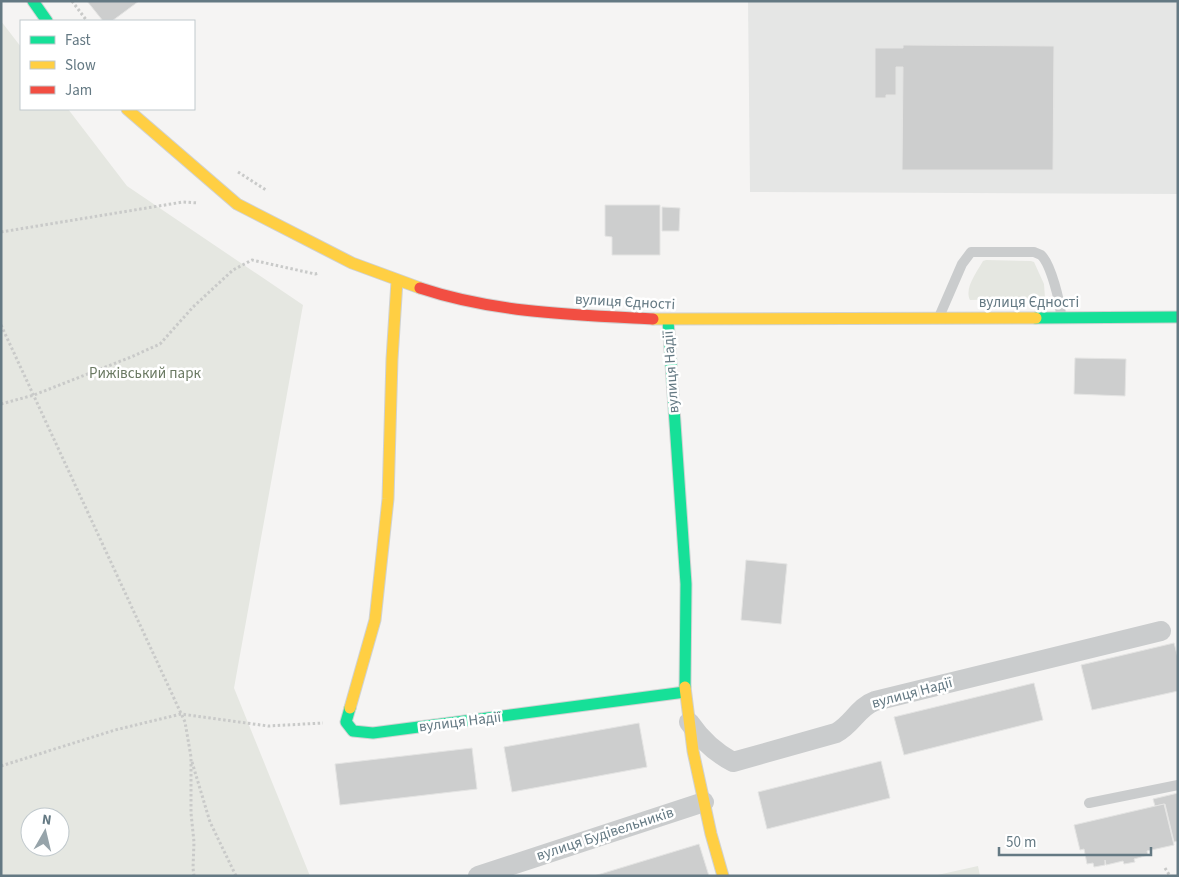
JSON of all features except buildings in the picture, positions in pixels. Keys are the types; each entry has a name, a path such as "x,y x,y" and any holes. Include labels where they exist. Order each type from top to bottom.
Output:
{"street":[{"path":"33,1 46,20"},
{"name":"вулиця Єдності","path":"128,110 237,204 352,263 398,282 431,292 492,306 570,315 668,320 1178,316"},
{"path":"350,726 375,620 388,499 392,359 398,282"},
{"name":"вулиця Надії","path":"668,320 686,584 685,692 693,751 704,802 724,876"},
{"name":"вулиця Надії","path":"689,722 706,742 724,758 732,762 836,733 847,726 864,707 875,701 1161,631"},
{"name":"вулиця Надії","path":"350,726 373,733 685,692"},
{"name":"вулиця Будівельників","path":"478,876 704,802"}],"lane":[{"path":"939,318 962,264 966,256 971,252 1034,252 1042,256 1047,263 1061,306 1061,317"},
{"path":"1090,802 1178,785"}],"path":[{"path":"72,1 86,20"},
{"path":"235,169 268,191"},
{"path":"1,232 183,202 201,203"},
{"path":"1,404 34,395 160,344 193,307 233,270 252,260 316,274 324,273"},
{"path":"1,325 185,722 190,757 194,876"},
{"path":"1,766 115,730 181,714 268,726 350,726"},
{"path":"190,757 210,822 236,876"},
{"path":"1165,868 1170,876"}],"shaded area":[{"path":"748,1 1178,1 1178,194 750,192"}],"green space":[{"name":"Рижівський парк","path":"1,21 20,46 20,110 69,110 127,186 303,305 234,688 310,876 1,876"},
{"path":"983,261 1034,262 1044,284 1045,298 970,300 970,285"},
{"path":"978,866 980,876 933,876"}],"traffic: fast":[{"path":"33,1 46,20"},
{"path":"1036,318 1178,317"},
{"path":"668,320 686,584 685,687"},
{"path":"350,708 346,722 353,731 373,733 685,692"}],"traffic: slow":[{"path":"128,110 237,204 352,263 420,288"},
{"path":"350,708 375,620 388,499 392,359 397,281"},
{"path":"653,319 1036,318"},
{"path":"685,687 693,751 711,834 723,876"}],"traffic: jam":[{"path":"420,288 477,303 506,308 565,314 653,319"}]}
